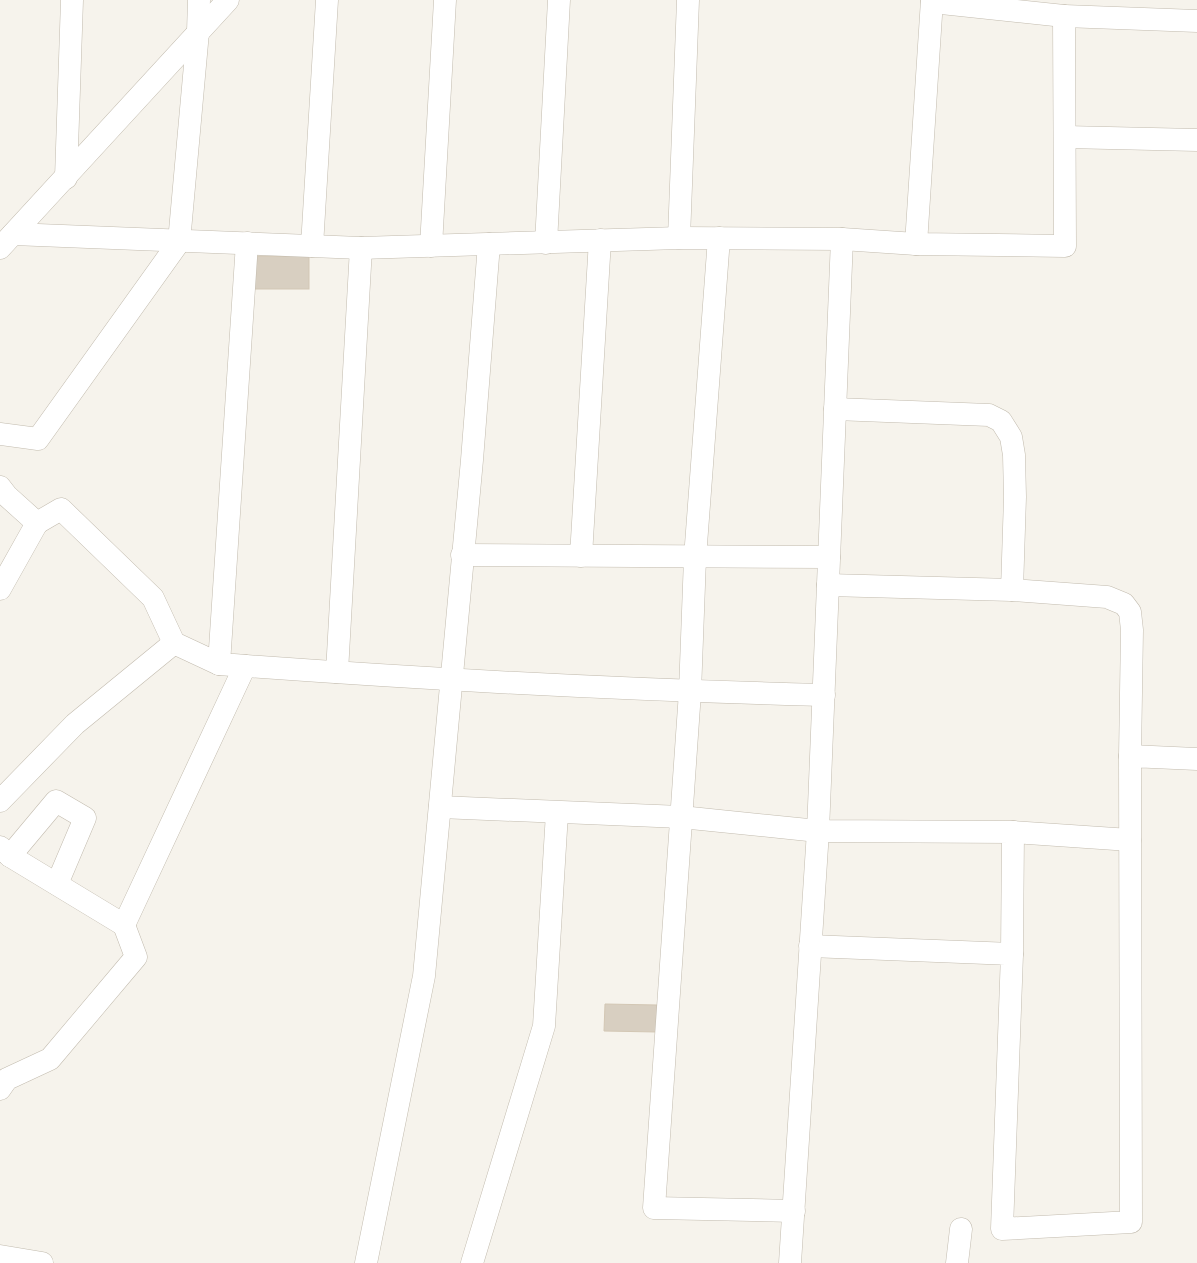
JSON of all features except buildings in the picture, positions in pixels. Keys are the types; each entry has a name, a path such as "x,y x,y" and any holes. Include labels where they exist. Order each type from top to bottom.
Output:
{"street":[{"path":"66,178 72,0"},
{"path":"0,434 38,439 179,242 198,32 199,0"},
{"path":"6,241 66,178 228,0"},
{"path":"312,246 326,0"},
{"path":"431,246 445,0"},
{"path":"546,242 558,0"},
{"path":"679,238 688,0"},
{"path":"916,244 932,1 1064,16 1197,21"},
{"path":"6,241 247,243 361,248 600,240 719,238 842,240 916,244 1065,246 1064,16"},
{"path":"1065,137 1197,140"},
{"path":"719,238 696,558 690,692 682,817 654,1208 794,1211"},
{"path":"581,556 600,240"},
{"path":"790,1263 818,831 842,240"},
{"path":"219,664 247,243"},
{"path":"366,1263 424,976 452,680 489,244"},
{"path":"337,672 361,248"},
{"path":"835,409 988,415 1001,421 1011,437 1015,477 1012,590"},
{"path":"2,496 37,523"},
{"path":"0,589 37,523 61,509 152,598 174,643 219,664 452,680 690,692 824,695"},
{"path":"462,555 696,558 829,557"},
{"path":"828,585 1012,590 1108,596 1124,604 1130,612 1132,630 1130,756 1131,1222 1002,1229 1012,954 1013,832"},
{"path":"0,801 75,724 174,643"},
{"path":"124,925 245,666"},
{"path":"1130,756 1197,759"},
{"path":"0,1089 7,1079 50,1059 136,957 124,925 57,884 5,852 56,801 85,818 57,884"},
{"path":"440,807 682,817 818,831 1013,832 1130,840"},
{"path":"472,1263 544,1026 557,812"},
{"path":"810,946 1012,954"},
{"path":"957,1263 961,1229"},
{"path":"0,1256 42,1263"}]}
